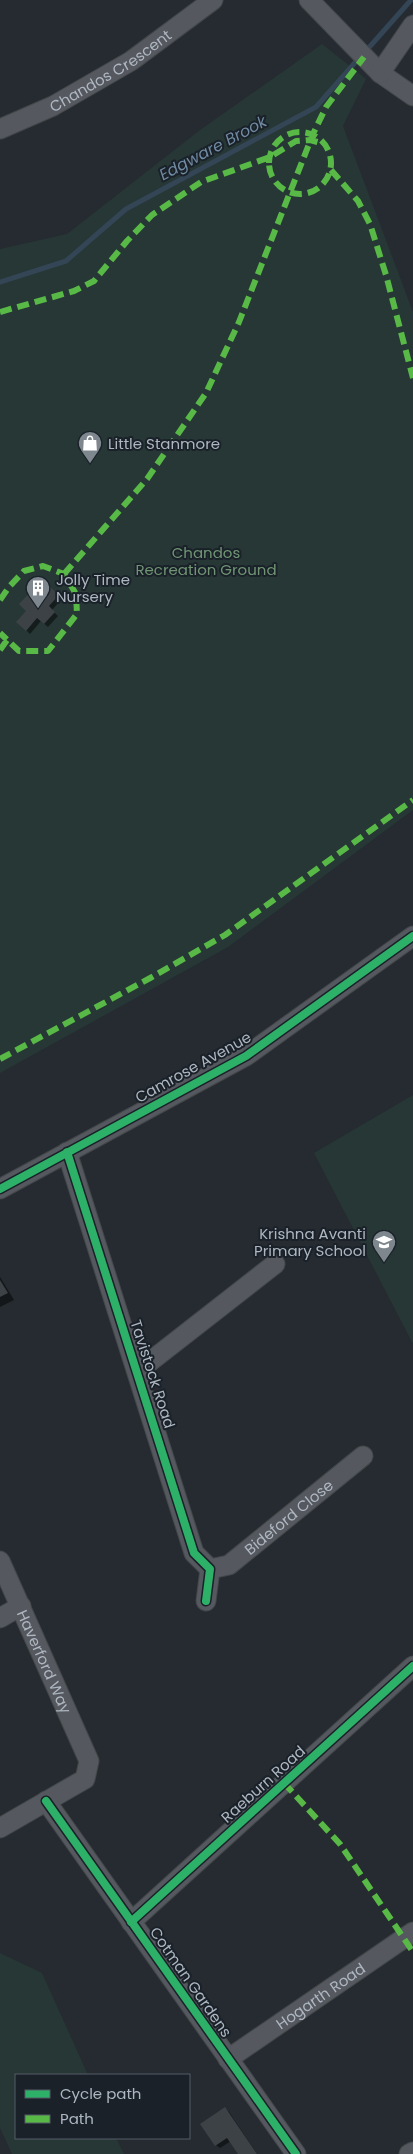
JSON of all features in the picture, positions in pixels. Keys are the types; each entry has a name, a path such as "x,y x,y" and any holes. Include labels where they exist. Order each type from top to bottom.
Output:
{"street":[{"name":"Chandos Crescent","path":"0,128 53,106 131,61 213,0"},
{"path":"318,3 380,73 413,96"},
{"path":"380,73 413,25"},
{"name":"Camrose Avenue","path":"0,1189 246,1056 413,936"},
{"name":"Tavistock Road","path":"67,1152 138,1371 194,1553 210,1569"},
{"path":"138,1371 275,1264"},
{"name":"Bideford Close","path":"210,1569 229,1566 364,1456"},
{"name":"Haverford Way","path":"0,1561 90,1762 85,1779 46,1801"},
{"path":"206,1601 210,1569"},
{"path":"0,1618 21,1606"},
{"name":"Raeburn Road","path":"131,1922 413,1666"},
{"path":"0,1828 46,1801"},
{"name":"Cotman Gardens","path":"46,1801 296,2154"},
{"name":"Hogarth Road","path":"228,2059 413,1932"},
{"path":"409,2154 413,2152"}],"green space":[{"name":"Chandos Recreation Ground","path":"322,44 366,79 343,126 413,312 413,810 228,947 0,1073 0,249 67,234 200,130"},
{"name":"Krishna Avanti Primary School","path":"413,1095 413,1344 314,1153"},
{"path":"0,1953 42,1973 88,2074 15,2074 15,2139 116,2139 124,2154 12,2154 0,2128"}],"building":[{"name":"Jolly Time Nursery","path":"49,586 59,595 49,606 55,612 44,624 37,618 26,631 16,622 26,611 19,604 35,587 42,594"},
{"path":"0,1280 8,1293 0,1297"},
{"path":"225,2107 257,2154 238,2154 227,2138 215,2146 200,2124"}],"waterway":[{"name":"Edgware Brook","path":"365,52 411,0"},
{"name":"Edgware Brook","path":"0,282 66,261 126,209 316,107 359,58"}],"marked path":[{"path":"64,574 147,479 206,393 239,322 313,134 326,107 364,57"},
{"path":"300,132 312,134 322,141 329,151 331,163 329,175 322,185 312,192 300,194 288,192 278,185 271,175 269,163 271,151 278,141 288,134 300,132"},
{"path":"0,312 74,291 94,281 127,241 152,215 201,182 270,157 296,141 310,140 325,144"},
{"path":"331,170 358,201 370,224 386,275 413,378"},
{"path":"0,600 24,571 43,566 64,574 76,594 77,614 48,651 19,651 0,633"},
{"path":"0,650 7,640"},
{"path":"0,1059 152,977 225,935 413,800"},
{"path":"284,1783 340,1844 413,1952"}],"cycle path":[{"path":"0,1189 246,1056 413,936"},
{"path":"67,1152 194,1553 210,1569 206,1601"},
{"path":"131,1922 413,1666"},
{"path":"46,1801 296,2154"}],"place":[{"name":"Little Stanmore","path":"90,464"},
{"name":"Jolly Time Nursery","path":"38,609"},
{"name":"Krishna Avanti Primary School","path":"384,1263"}]}
